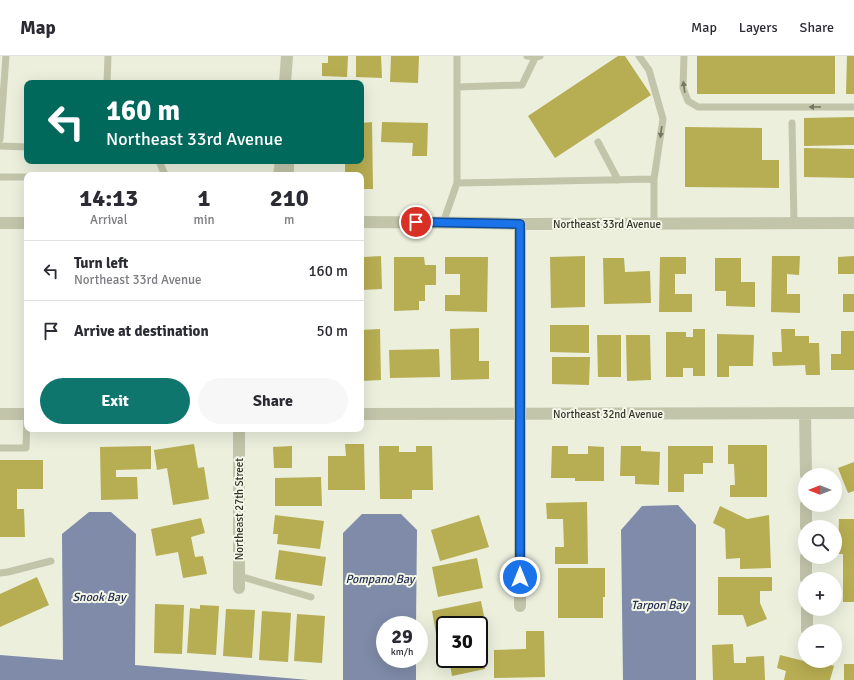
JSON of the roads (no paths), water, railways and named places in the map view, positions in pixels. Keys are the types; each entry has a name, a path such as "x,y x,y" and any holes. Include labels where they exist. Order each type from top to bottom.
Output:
{"street":[{"path":"285,80 287,56"},
{"name":"Northeast 33rd Avenue","path":"364,222 520,224 854,223"},
{"path":"0,223 24,223"},
{"path":"520,224 520,606"},
{"path":"805,413 806,468"},
{"name":"Northeast 32nd Avenue","path":"364,414 854,413"},
{"path":"0,414 24,414"},
{"name":"Northeast 27th Street","path":"239,432 239,582"}],"lane":[{"path":"0,139 6,56"},
{"path":"107,80 108,56"},
{"path":"443,223 457,183 457,56"},
{"path":"457,87 522,85 537,56 527,56"},
{"path":"639,56 649,70 663,119 654,179 654,224"},
{"path":"684,56 683,88 688,101 698,107 854,107"},
{"path":"792,123 794,223"},
{"path":"598,142 618,180"},
{"path":"0,146 24,147"},
{"path":"0,177 24,177"},
{"path":"457,183 654,179"},
{"path":"0,448 26,448 26,432"},
{"path":"0,573 51,561"},
{"path":"239,582 311,597"}],"water":[{"name":"Tarpon Bay","path":"678,505 696,525 696,680 623,680 621,530 642,506"},
{"name":"Snook Bay","path":"89,512 111,512 136,534 135,665 309,680 0,680 0,655 63,660 62,534"},
{"name":"Pompano Bay","path":"362,514 401,514 417,530 416,616 376,616 376,668 416,668 416,680 343,680 343,533"}]}
